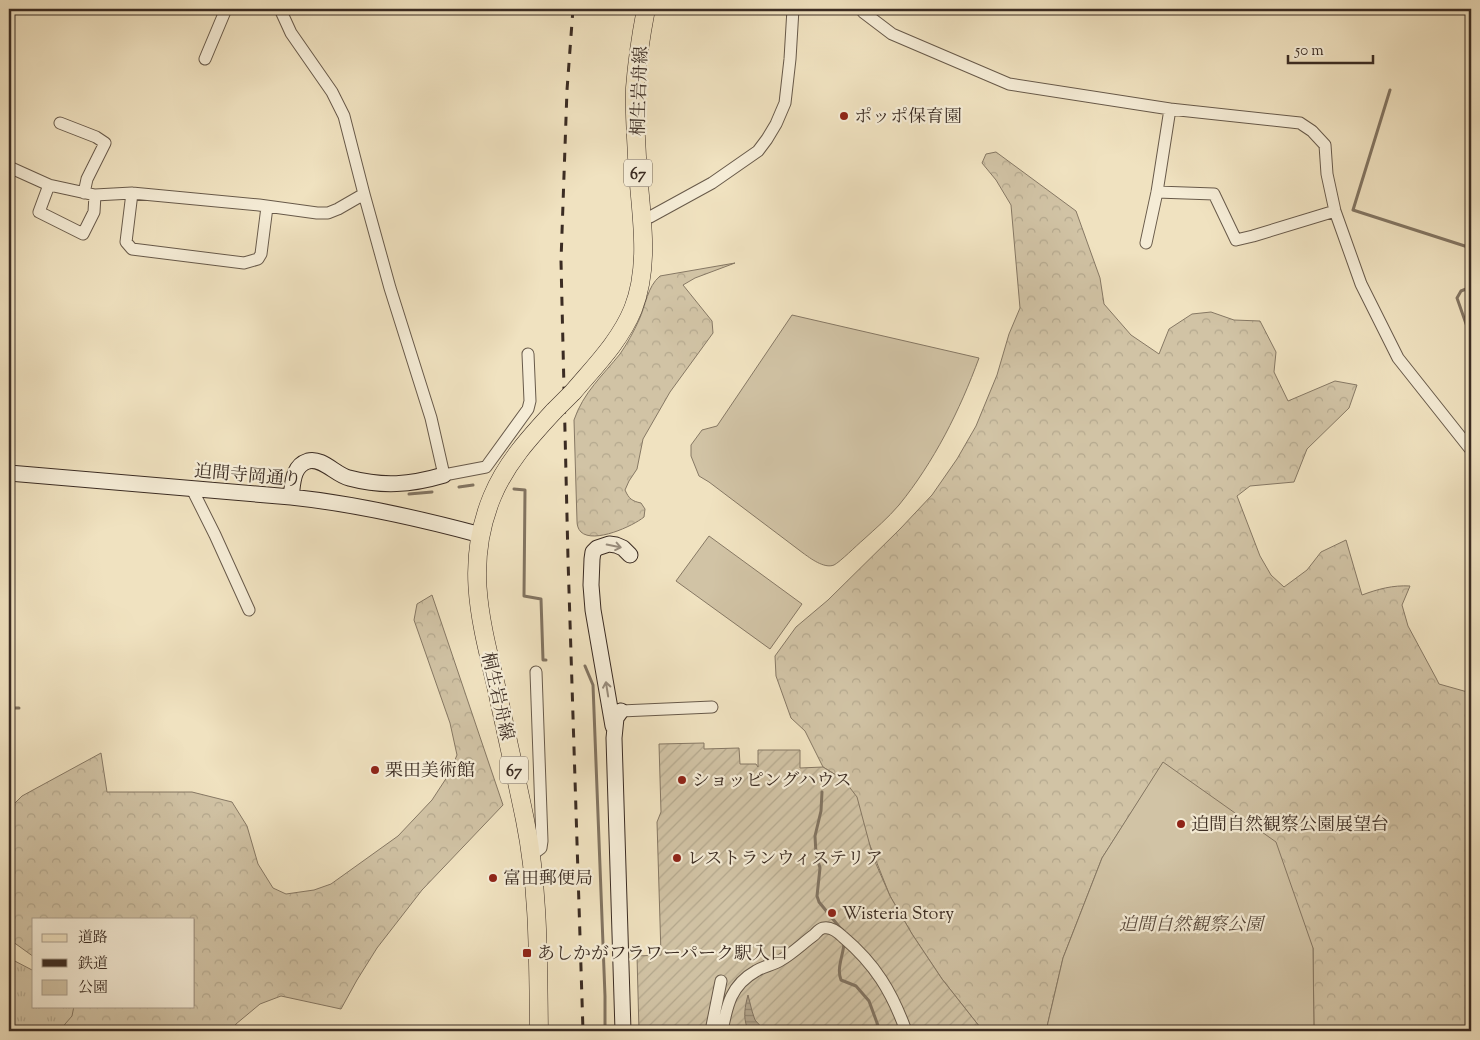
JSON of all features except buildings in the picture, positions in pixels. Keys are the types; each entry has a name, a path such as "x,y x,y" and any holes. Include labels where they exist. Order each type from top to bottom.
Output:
{"main road":[{"name":"桐生岩舟線","path":"539,1031 536,924 530,852 525,820 485,638 476,573 478,551 487,511 499,481 520,449 574,392 614,343 634,308 642,266 635,89 637,63 646,9"}],"street":[{"path":"205,59 226,9"},
{"path":"280,9 291,33 339,104 344,116 390,288 431,418 444,475"},
{"path":"641,219 650,217 712,183 758,151 767,139 785,103 793,9"},
{"path":"861,9 892,34 1009,84 1170,108 1300,123 1312,131 1325,146 1327,174 1335,211 1361,284 1398,358 1471,450"},
{"path":"1146,243 1157,192 1170,108"},
{"path":"50,184 39,212 83,234 94,212 86,179 105,143 96,137 60,123"},
{"path":"9,167 50,184 89,194 132,193 328,213 364,194"},
{"path":"1157,192 1214,194 1236,240 1335,211"},
{"path":"132,193 126,242 132,249 244,263 258,259 261,254 268,207"},
{"path":"291,497 294,475 301,466 309,461 319,462 349,478 384,484 410,483 486,467 528,409 530,401 528,354"},
{"name":"迫間寺岡通り","path":"9,474 335,502 385,511 481,535"},
{"path":"192,489 249,610"},
{"path":"623,1031 614,738 591,585 593,552 597,548 602,545 616,545 623,548 630,555"},
{"path":"530,852 541,848 542,841 536,672"},
{"path":"614,738 616,718 621,711 712,707"},
{"path":"722,1031 734,989 740,982 757,970 780,961 796,950 820,928 829,928 837,932 851,943 874,967 897,1007 906,1031"},
{"path":"711,1031 719,978 734,989"}],"green space":[{"path":"996,152 1076,211 1100,278 1104,304 1131,335 1159,354 1169,329 1192,314 1211,312 1234,320 1260,321 1276,352 1274,372 1288,401 1335,381 1357,385 1349,408 1307,449 1294,482 1250,486 1237,496 1260,556 1271,575 1284,587 1307,570 1321,552 1346,540 1362,595 1386,588 1410,586 1402,605 1408,626 1439,684 1471,693 1471,1031 1314,1031 1313,948 1163,763 1102,858 1063,958 1046,1031 983,1031 942,979 912,934 890,896 844,780 823,767 805,731 791,718 776,676 775,656 796,627 828,600 932,495 957,459 976,426 997,375 1009,334 1020,308 1011,205 996,180 982,163 986,154"},
{"path":"735,263 695,278 683,285 712,321 713,333 670,392 643,439 637,469 625,490 631,499 641,503 645,509 644,517 623,529 604,535 587,535 581,532 577,522 574,420 583,401 625,346 639,320 652,285 660,276"},
{"path":"792,315 979,358 955,416 935,453 912,488 899,505 881,523 840,561 830,566 809,558 699,476 691,456 691,445 702,430 717,426"},
{"path":"709,536 802,604 770,649 676,581"},
{"path":"432,595 503,805 422,890 377,948 341,1009 281,996 260,1004 236,1024 231,1031 59,1031 72,1016 74,1008 195,1008 195,918 32,918 32,956 9,939 9,809 22,796 101,753 107,792 192,792 232,802 247,826 258,864 273,888 286,894 314,890 331,884 398,836 432,800 449,774 457,755 450,723 414,620 417,604"},
{"path":"704,743 704,749 739,748 740,764 756,764 758,767 758,750 800,750 800,768 823,767 844,780 857,797 873,857 890,896 912,934 942,979 983,1031 639,1031 637,956 661,955 657,822 661,812 659,744"},
{"name":"迫間自然観察公園","path":"1163,762 1276,842 1313,948 1314,1031 1046,1031 1063,958 1102,858"},
{"path":"9,958 32,970 32,1008 97,1008 102,1031 9,1031"}],"shaded area":[{"path":"748,995 755,1020 765,1031 743,1031 747,1027 745,1011"}],"waterway":[{"path":"1390,90 1353,210 1471,248"},
{"path":"1471,287 1461,291 1457,298 1471,338"},
{"path":"459,487 473,485"},
{"path":"514,489 525,490 524,596 541,599 543,660 546,660"},
{"path":"409,494 432,492"},
{"path":"585,666 593,685 605,1031"},
{"path":"9,708 19,708"},
{"path":"822,792 821,811 815,836 816,854 820,868 817,896 819,902 841,929"},
{"path":"844,942 839,971 841,980 856,986 869,1001 880,1031"}],"railway":[{"path":"573,9 567,90 561,261 568,559 583,1031"}],"place":[{"name":"ポッポ保育園","path":"844,116"},
{"name":"栗田美術館","path":"375,770"},
{"name":"ショッピングハウス","path":"682,780"},
{"name":"迫間自然観察公園展望台","path":"1181,824"},
{"name":"レストランウィステリア","path":"677,858"},
{"name":"富田郵便局","path":"493,878"},
{"name":"Wisteria Story","path":"832,913"},
{"name":"あしかがフラワーパーク駅入口","path":"527,953"}]}
